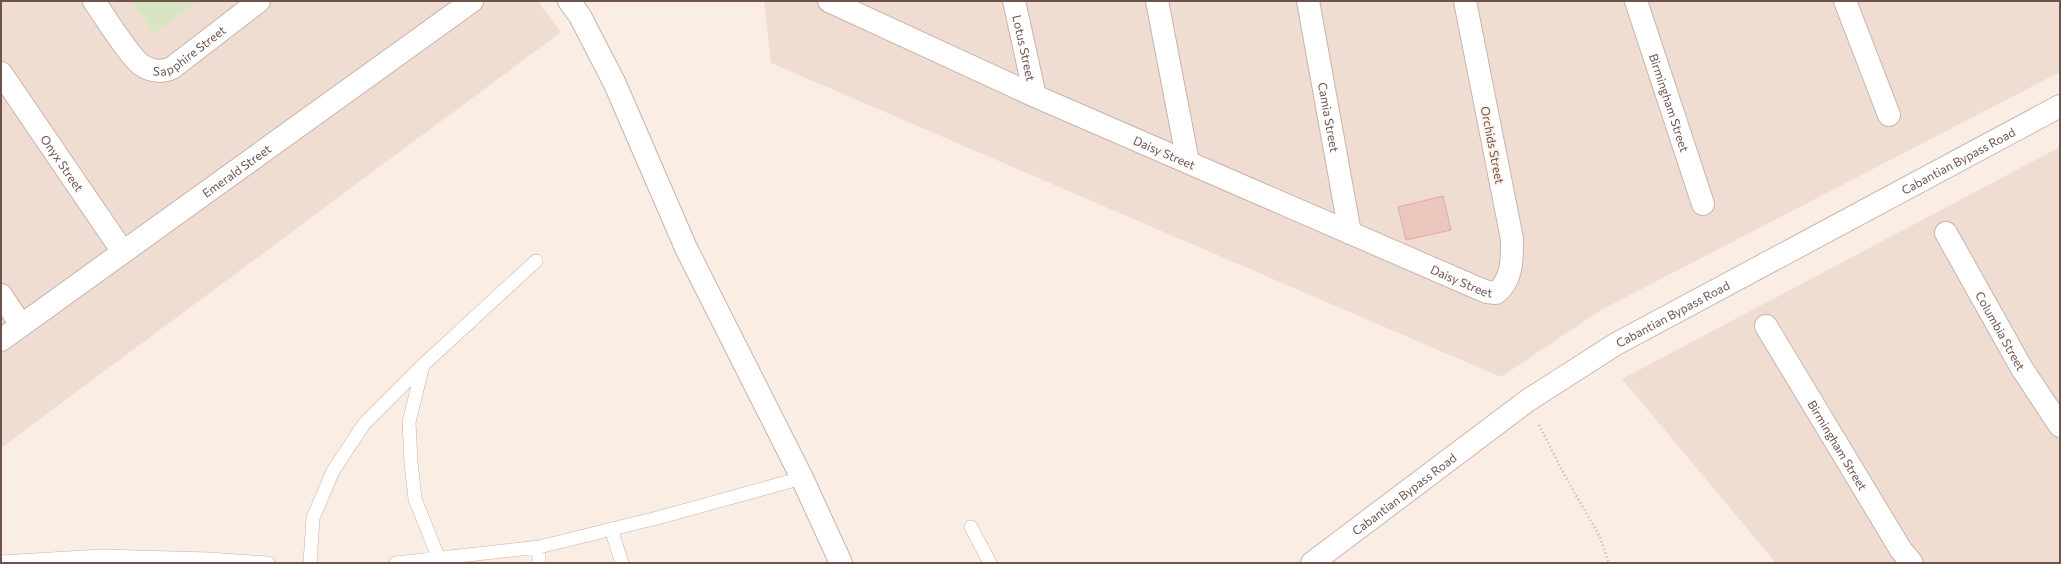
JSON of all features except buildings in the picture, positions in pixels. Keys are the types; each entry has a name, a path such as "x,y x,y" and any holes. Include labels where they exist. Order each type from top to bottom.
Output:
{"street":[{"name":"Sapphire Street","path":"94,1 136,60 148,68 160,71 172,68 259,1"},
{"path":"569,1 580,16 614,84 686,248 802,478 841,563"},
{"name":"Daisy Street","path":"829,1 1035,96 1487,292 1496,293 1503,288"},
{"name":"Lotus Street","path":"1014,1 1035,96"},
{"path":"1157,1 1188,162"},
{"name":"Camia Street","path":"1308,1 1350,233"},
{"name":"Orchids Street","path":"1465,1 1512,239 1512,258 1509,274 1503,288"},
{"name":"Birmingham Street","path":"1636,1 1703,204"},
{"path":"1845,1 1889,115"},
{"name":"Emerald Street","path":"1,340 461,4"},
{"name":"Onyx Street","path":"1,73 123,252"},
{"name":"Cabantian Bypass Road","path":"1312,563 1527,401 1604,351 1678,309 2060,106"},
{"name":"Columbia Street","path":"1946,232 2022,367 2060,426"},
{"path":"1,295 21,325"},
{"name":"Birmingham Street","path":"1766,326 1901,550 1912,563"}],"lane":[{"path":"310,563 313,518 333,471 364,424 423,365 536,261"},
{"path":"423,365 409,422 411,462 415,499 438,559"},
{"path":"396,563 538,547 802,478"},
{"path":"971,527 990,563"},
{"path":"610,529 622,563"},
{"path":"538,547 539,563"},
{"path":"1,562 102,556 208,558 268,563"}],"path":[{"path":"1527,401 1600,537 1609,563"}],"shaded area":[{"path":"1,1 538,1 561,32 1,448"},
{"path":"764,1 2060,1 2060,72 1601,310 1501,377 771,63"},
{"path":"2060,147 2060,563 1776,563 1622,379"}],"green space":[{"path":"132,1 199,1 154,33"}]}
